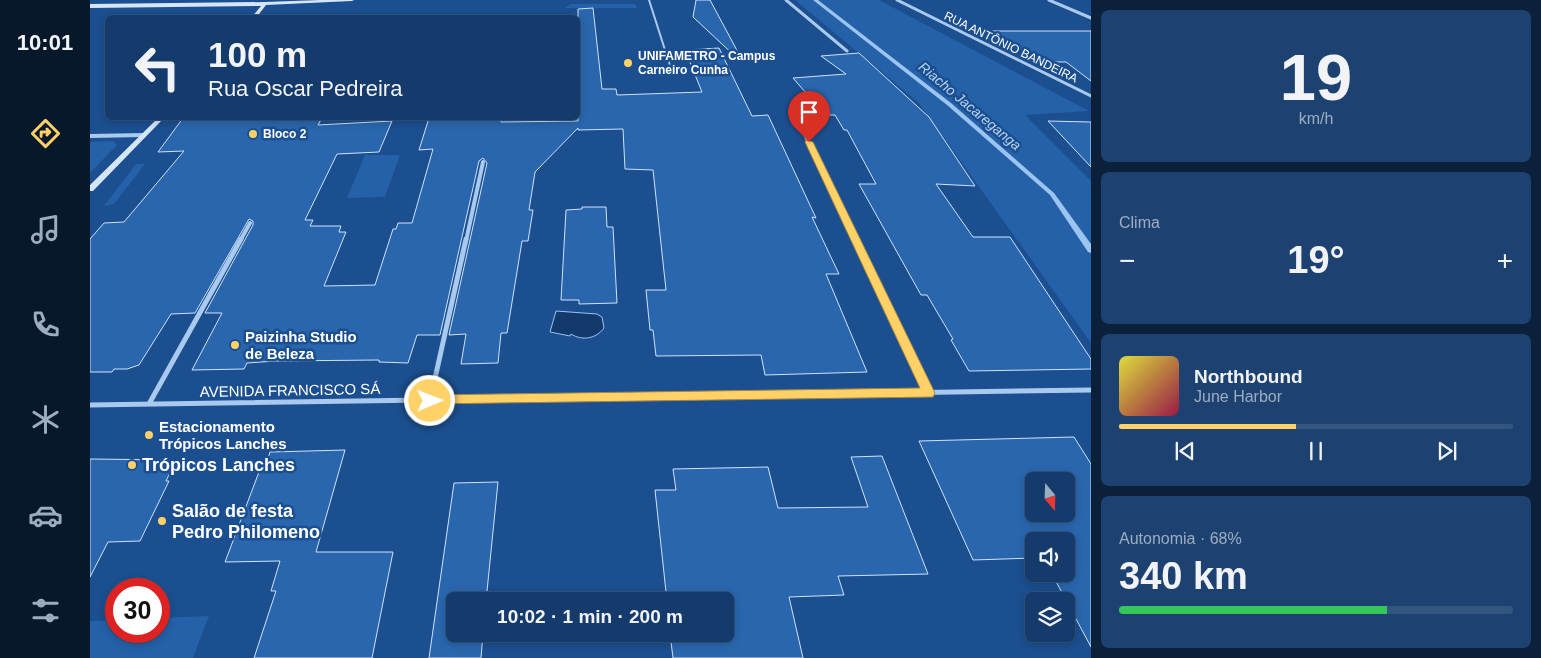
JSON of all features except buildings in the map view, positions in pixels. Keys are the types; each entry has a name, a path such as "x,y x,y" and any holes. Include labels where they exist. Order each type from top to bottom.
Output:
{"street":[{"path":"90,6 266,4 352,0"},
{"path":"786,0 847,51"},
{"name":"RUA ANTÔNIO BANDEIRA","path":"897,0 1091,96"},
{"path":"1049,0 1091,18"},
{"path":"256,15 266,4"},
{"path":"90,189 159,120"},
{"path":"800,124 928,393"},
{"path":"90,136 144,135"},
{"path":"430,401 483,162"},
{"path":"149,404 250,223"},
{"name":"AVENIDA FRANCISCO SÁ","path":"90,405 1091,390"}],"lane":[{"path":"649,0 673,75"}],"shaded area":[{"path":"795,0 879,0 1089,111 1025,115 1091,181 1091,343 919,103"},
{"path":"571,4 635,4 637,8 565,8"},
{"path":"113,141 117,145 90,173 90,142"},
{"path":"365,155 400,155 385,197 347,198"},
{"path":"136,164 145,164 114,204 104,206"},
{"path":"556,311 597,314 602,317 604,328 597,335 589,338 550,332"},
{"path":"209,616 193,658 90,658 90,621 105,620 105,643 170,643 170,618"}],"waterway":[{"name":"Riacho Jacareganga","path":"815,0 949,104 1052,194 1091,250"}],"place":[{"name":"UNIFAMETRO - Campus Carneiro Cunha","path":"628,63"},
{"name":"Bloco 2","path":"253,134"},
{"name":"Paizinha Studio de Beleza","path":"235,345"},
{"name":"Estacionamento Trópicos Lanches","path":"149,435"},
{"name":"Trópicos Lanches","path":"132,465"},
{"name":"Salão de festa Pedro Philomeno","path":"162,521"}],"route":[{"path":"430,401 928,393 809,142"}]}
